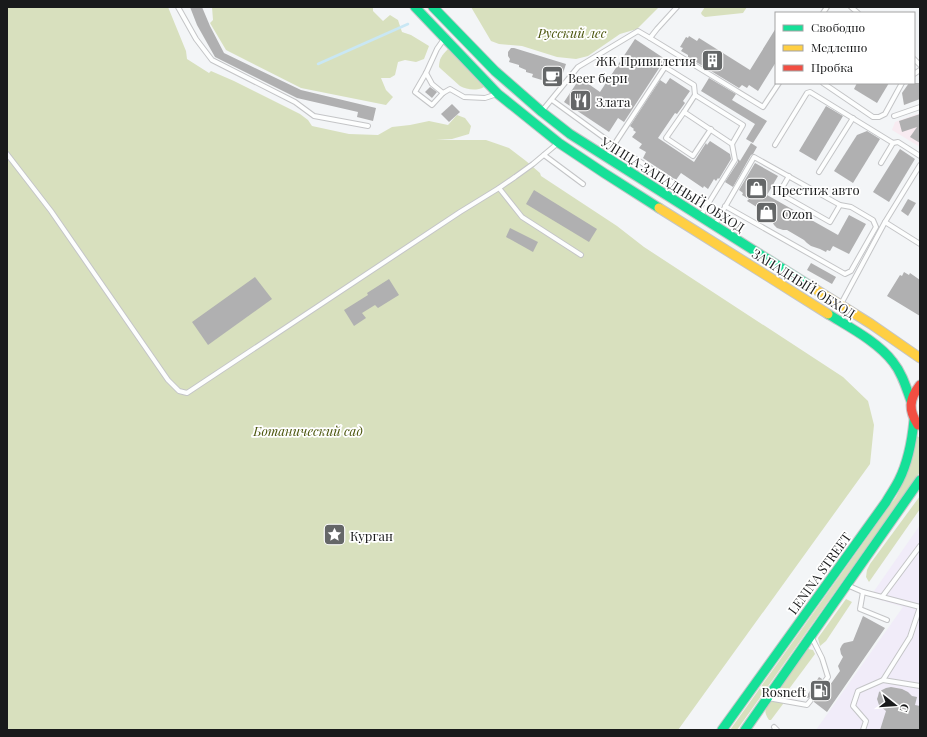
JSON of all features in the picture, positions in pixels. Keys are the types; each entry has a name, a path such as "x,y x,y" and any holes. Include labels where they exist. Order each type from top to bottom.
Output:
{"main road":[{"path":"415,7 498,94 559,143"},
{"name":"УЛИЦА ЗАПАДНЫЙ ОБХОД","path":"433,7 495,71 570,134 700,218 841,305 891,337 920,358"},
{"name":"ЗАПАДНЫЙ ОБХОД","path":"559,143 604,173 863,336 882,350 896,366 911,401 911,411 917,423"},
{"path":"911,401 914,392 920,385"},
{"name":"LENINA STREET","path":"722,730 886,502 898,483 917,423"},
{"path":"745,730 920,480"}],"lane":[{"path":"178,7 196,39 212,60 295,102 314,116 368,126"},
{"path":"650,38 676,7"},
{"path":"542,112 578,68 638,31 763,107 778,84"},
{"path":"445,38 437,49 415,92 432,105 443,93 450,89 464,97 484,98 498,94"},
{"path":"606,157 665,67 694,85 695,95 666,138 693,156 711,129"},
{"path":"426,73 432,84 443,93"},
{"path":"824,84 873,117 885,114 901,84"},
{"path":"775,145 807,93 810,92 893,143 898,142 920,156"},
{"path":"695,95 743,125 732,144 735,160 700,218"},
{"path":"552,100 614,145 708,205"},
{"path":"894,116 920,107"},
{"path":"684,112 732,144"},
{"path":"819,172 853,118"},
{"path":"7,154 51,212 168,380 179,391 187,393 460,212 499,188 544,156 559,143"},
{"path":"881,163 893,143"},
{"path":"544,156 583,184"},
{"path":"714,226 754,157 840,205 851,207 873,220 876,227 851,271 845,274 726,206"},
{"path":"841,305 885,222 920,165"},
{"path":"789,176 779,193 830,222 840,205"},
{"path":"499,188 522,216 581,255"},
{"path":"885,222 920,244"},
{"path":"882,597 920,546"},
{"path":"847,585 862,592 920,607 910,637 883,680"},
{"path":"862,592 860,610 887,620"},
{"path":"811,636 822,658 828,677 825,681"},
{"path":"863,730 866,721 853,706 858,691 883,680 920,686"},
{"path":"768,698 807,705 811,700"}],"shaded area":[{"path":"920,113 920,147 892,130 895,122"},
{"path":"920,525 920,730 816,730 903,607 870,597"}],"green space":[{"name":"Ботанический сад","path":"7,7 168,7 186,51 187,59 209,73 211,71 234,81 300,114 308,120 312,126 349,134 378,135 392,127 429,121 448,125 457,115 465,118 471,126 469,134 452,139 436,140 486,140 509,148 540,173 541,176 617,226 644,247 843,377 868,401 874,425 870,464 678,730 7,730"},
{"path":"212,7 373,7 373,11 383,21 390,15 398,20 402,32 411,35 429,46 424,59 416,62 405,60 398,62 395,75 390,78 381,78 386,90 393,97 386,105 301,88 226,50 210,23 213,20"},
{"name":"Русский лес","path":"471,7 659,7 637,29 620,34 588,56 576,59 557,57 522,46 499,44 491,41"},
{"path":"705,7 747,7 743,13 705,17 701,13"},
{"path":"448,49 484,87 469,89 460,86 439,67 441,57"},
{"path":"917,436 920,438 920,472 737,730 730,730 896,497 906,474"},
{"path":"920,496 920,509 869,582 866,577 870,564"},
{"path":"846,599 852,602 826,641 820,646 818,638"},
{"path":"808,649 813,650 815,654 789,689 785,691 781,687"},
{"path":"772,701 783,704 771,720 769,720 765,712"}],"building":[{"path":"190,7 202,7 224,53 301,90 376,108 373,121 357,117 358,112 297,98 215,57 197,25"},
{"name":"ЖК Привилегия","path":"775,30 775,64 758,91 749,85 747,88 742,85 739,88 688,57 688,55 681,51 683,48 680,47 686,37 688,38 689,36 697,41 699,38 750,70"},
{"path":"635,39 665,59 624,122 618,118 609,132 564,102 580,78 600,92"},
{"path":"511,48 566,64 563,73 549,85 545,83 545,81 532,77 533,74 526,72 526,70 519,67 519,65 509,62 510,59 508,52"},
{"path":"670,78 690,91 683,101 685,103 677,114 675,113 658,138 694,162 706,143 707,145 710,141 730,154 731,159 719,179 718,178 716,181 714,179 708,189 704,186 703,188 681,173 676,180 643,158 646,152 639,148 642,144 632,137 636,132 630,126 660,80 666,84"},
{"path":"709,78 736,94 732,100 767,121 753,143 746,139 755,124 701,91"},
{"path":"920,83 920,99 904,105 902,93 908,84"},
{"path":"856,84 888,84 877,103 854,89"},
{"path":"430,87 437,92 432,98 425,92"},
{"path":"452,104 460,112 449,122 441,114"},
{"path":"826,106 843,116 816,161 799,151"},
{"path":"920,114 920,143 910,137 917,127 902,132 899,121"},
{"path":"867,131 880,139 853,183 834,171 857,135"},
{"path":"751,143 757,147 733,187 725,182 738,162 738,159 740,161"},
{"path":"900,149 915,159 889,202 873,192"},
{"path":"755,163 778,176 767,195 838,235 849,215 866,224 849,254 833,246 830,251 827,250 826,252 811,246 787,230 777,228 772,221 767,219 768,217 764,215 765,212 747,201 749,199 742,195 743,193 739,190"},
{"path":"534,190 597,229 589,242 526,204"},
{"path":"908,199 916,203 908,216 901,211"},
{"path":"510,228 538,242 533,252 506,237"},
{"path":"811,263 836,277 832,284 807,270"},
{"path":"904,272 909,275 910,273 920,280 920,316 887,296 900,275 902,276"},
{"path":"255,277 272,299 208,345 192,322"},
{"path":"389,279 399,295 378,308 375,305 362,313 366,318 354,326 344,310 368,295 367,293"},
{"path":"863,616 885,628 827,712 814,702 813,697 806,697 819,677 822,679 823,684 828,683 830,685 840,671 838,666 843,657 840,649 844,643 853,641"},
{"path":"891,687 902,689 912,696 917,697 915,705 920,706 920,730 880,730 886,711 879,705 877,699 879,692"}],"waterway":[{"path":"318,64 408,24"}],"traffic: fast":[{"path":"415,7 498,94 559,143 659,208"},
{"path":"433,7 495,71 570,134 815,289"},
{"path":"828,314 863,335 887,355 904,380 911,401"},
{"path":"722,730 886,502 905,466 911,443 914,420"},
{"path":"745,730 920,480"}],"traffic: slow":[{"path":"659,208 828,314"},
{"path":"815,289 871,324 920,358"}],"traffic: jam":[{"path":"918,425 911,409 911,405 916,390 920,385"}],"place":[{"name":"ЖК Привилегия","path":"712,60"},
{"name":"Beer бери","path":"553,77"},
{"name":"Злата","path":"580,101"},
{"name":"Престиж авто","path":"757,189"},
{"name":"Ozon","path":"767,213"},
{"name":"Курган","path":"334,535"},
{"name":"Rosneft","path":"821,691"}]}
